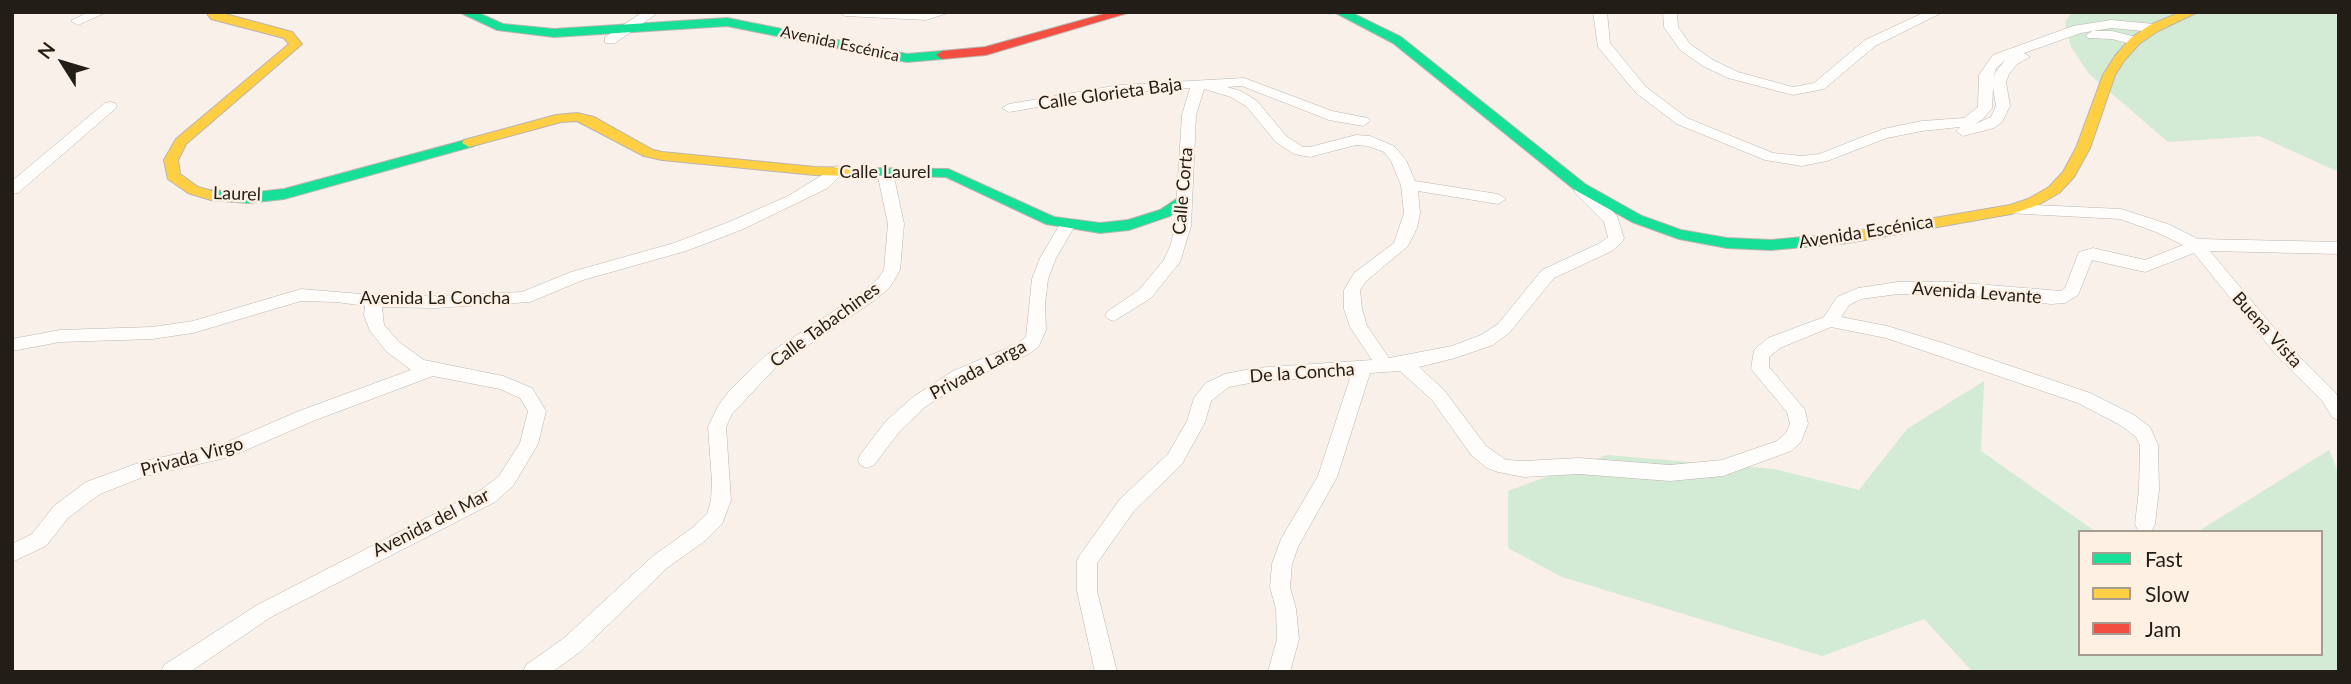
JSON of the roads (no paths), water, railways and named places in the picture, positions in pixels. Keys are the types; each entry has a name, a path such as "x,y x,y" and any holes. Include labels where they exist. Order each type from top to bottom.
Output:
{"main road":[{"name":"Laurel","path":"212,12 215,16 288,35 296,44 181,142 170,160 173,176 193,190 228,197 284,194 561,118 577,117"},
{"name":"Avenida Escénica","path":"463,12 492,24 520,31 554,33 704,21 727,22 907,58 986,51 1125,12"},
{"name":"Avenida Escénica","path":"463,12 466,22 478,29 519,43 610,40 760,27"},
{"name":"Avenida Escénica","path":"1340,12 1398,40 1580,187 1637,219 1679,234 1727,243 1771,245 1834,240 2011,209 2033,202 2054,190 2069,174 2083,148 2109,75 2135,41 2154,28 2192,12"},
{"name":"Calle Laurel","path":"577,117 589,120 649,153 662,156 838,171 948,173 1027,211 1068,224 1100,228 1129,225 1165,213 1184,200"}],"street":[{"path":"78,21 100,12"},
{"path":"610,40 652,12"},
{"path":"845,12 926,16 944,12"},
{"path":"1600,12 1603,44 1641,90 1682,121 1770,157 1802,161 1822,158 1871,137 1966,122 1978,116 1985,108 1986,75 1998,58 2078,29 2110,24 2154,28"},
{"path":"1670,12 1671,27 1685,47 1708,63 1733,75 1793,91 1819,86 1870,43 1934,13"},
{"path":"1903,130 1955,132 1989,125 1997,119 2003,106 1999,82 2002,73 2012,61 2085,36 2102,34 2135,41"},
{"path":"1199,83 1244,82 1329,115 1363,121"},
{"name":"Calle Glorieta Baja","path":"1009,108 1119,89 1199,83 1236,94 1252,104 1281,139 1299,151 1310,152 1356,140 1380,143 1389,149 1398,160 1409,186 1412,214 1409,228 1400,246 1360,277 1353,290 1353,309 1359,327 1385,366"},
{"name":"Calle Corta","path":"1114,315 1145,294 1172,262 1183,226 1189,115 1199,83"},
{"path":"12,189 110,106"},
{"name":"Avenida La Concha","path":"12,345 60,336 152,333 193,327 301,295 374,301 497,301 524,298 577,276 659,254 735,226 794,200 823,184 838,171"},
{"name":"Calle Tabachines","path":"534,672 572,645 660,562 699,534 715,518 721,500 722,481 717,427 724,411 736,395 771,361 869,296 884,283 892,270 896,224 885,172"},
{"path":"1409,186 1498,199"},
{"name":"De la Concha","path":"1105,672 1087,591 1087,561 1127,505 1175,459 1191,432 1203,398 1212,388 1225,380 1404,364 1455,352 1487,340 1504,328 1548,274 1606,247 1616,239 1611,220 1580,187"},
{"path":"2011,209 2121,214 2162,228 2196,244 2339,248"},
{"name":"Privada Larga","path":"867,460 893,426 919,402 959,376 1023,349 1033,341 1037,330 1035,304 1040,279 1048,258 1068,224"},
{"name":"Avenida Levante","path":"1404,364 1438,395 1479,450 1494,463 1524,469 1579,466 1695,472 1723,468 1784,446 1794,437 1799,424 1796,410 1760,369 1760,355 1774,343 1830,321 1843,301 1858,294 1878,290 1952,288 2051,298 2065,297 2072,291 2085,256 2094,254 2145,266 2173,257 2196,244"},
{"name":"Buena Vista","path":"2196,244 2283,351 2328,396 2339,414"},
{"name":"Avenida del Mar","path":"172,672 264,611 488,496 506,481 529,444 537,411 533,400 526,393 503,383 429,370 393,347 376,327 374,301"},
{"path":"1830,321 1887,332 1937,348 2084,398 2127,420 2143,432 2149,445 2149,490 2145,524"},
{"path":"1279,672 1288,639 1286,609 1280,587 1282,564 1288,545 1327,477 1352,394 1363,368"},
{"name":"Privada Virgo","path":"12,554 39,540 61,512 93,488 144,469 223,452 306,416 429,370"}]}
